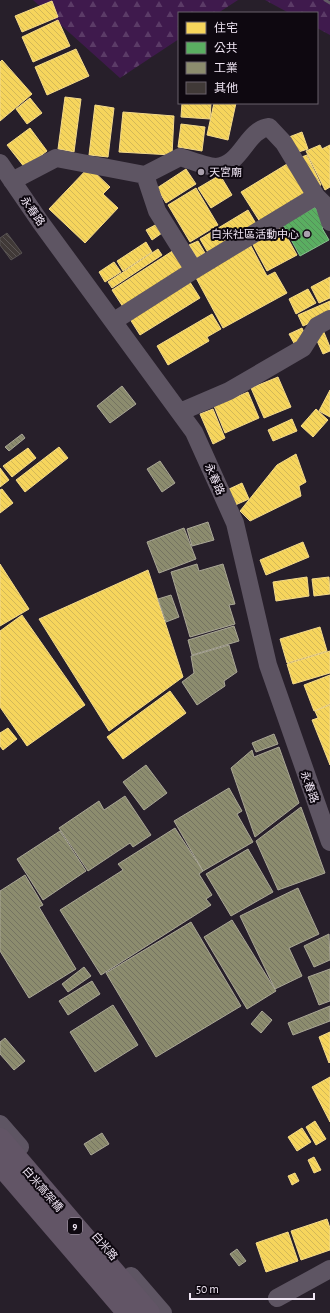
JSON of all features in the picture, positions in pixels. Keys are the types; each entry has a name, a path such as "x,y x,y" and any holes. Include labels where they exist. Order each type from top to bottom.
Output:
{"main road":[{"name":"白米高架橋","path":"0,1139 149,1313"},
{"name":"白米高架橋","path":"0,1164 128,1313"}],"street":[{"path":"12,181 56,158 145,175 180,157 216,167 230,162 241,152 261,128 269,127 284,143 316,196 324,204 330,222"},
{"name":"永春路","path":"0,163 194,432 235,524 268,665 330,842"},
{"path":"145,175 157,211 194,270"},
{"path":"114,321 194,270 316,196"},
{"path":"180,412 229,391 303,348 317,326 330,319"},
{"name":"白米路","path":"0,1124 163,1313"},
{"path":"277,1298 330,1269"}],"green space":[{"path":"33,0 238,0 220,12 178,12 178,40 120,78"},
{"path":"265,0 330,0 330,35 318,29 318,12 287,12"}],"building: 住宅":[{"path":"52,1 58,17 22,32 15,16"},
{"path":"58,20 70,46 33,62 22,37"},
{"path":"76,49 89,76 47,95 35,67"},
{"path":"2,60 32,94 0,121 0,62"},
{"path":"65,97 81,99 74,152 58,149"},
{"path":"30,98 42,113 27,124 16,109"},
{"path":"182,104 211,104 210,119 181,117"},
{"path":"214,104 236,104 228,140 207,135"},
{"path":"95,105 114,108 108,157 89,155"},
{"path":"123,112 174,116 172,155 119,152"},
{"path":"181,124 205,127 202,151 178,147"},
{"path":"30,128 47,151 25,168 7,145"},
{"path":"302,132 308,149 295,153 289,137"},
{"path":"320,145 322,149 330,145 330,187 325,190 306,151"},
{"path":"307,155 321,185 314,188 299,158"},
{"path":"287,164 308,198 262,225 241,192"},
{"path":"89,167 110,187 103,194 118,208 85,243 49,209"},
{"path":"186,169 196,184 166,203 157,188"},
{"path":"220,175 232,195 211,208 198,188"},
{"path":"196,188 218,225 190,242 168,205"},
{"path":"248,210 258,227 210,256 200,239"},
{"path":"157,224 162,233 152,240 146,230"},
{"path":"281,226 297,255 267,271 252,243"},
{"path":"198,241 205,253 197,258 189,245"},
{"path":"146,242 152,252 123,271 117,261"},
{"path":"251,246 267,276 275,272 287,293 223,328 195,276"},
{"path":"158,249 162,255 112,288 108,282"},
{"path":"174,250 187,269 125,310 112,290"},
{"path":"114,262 121,272 105,282 99,272"},
{"path":"330,277 330,298 319,303 311,287"},
{"path":"188,279 200,298 140,335 128,316"},
{"path":"308,289 316,303 296,314 289,299"},
{"path":"330,301 330,314 303,326 298,315"},
{"path":"212,314 221,329 207,337 209,341 168,365 157,346"},
{"path":"302,328 307,339 295,345 289,334"},
{"path":"323,330 330,347 330,351 323,354 314,334"},
{"path":"278,377 291,407 264,418 251,388"},
{"path":"330,390 330,417 319,411"},
{"path":"248,392 259,418 225,433 214,406"},
{"path":"213,409 225,438 213,444 200,414"},
{"path":"316,409 328,420 313,437 301,426"},
{"path":"292,419 297,431 273,441 268,430"},
{"path":"59,447 68,458 25,492 16,480"},
{"path":"28,448 36,458 12,477 3,466"},
{"path":"296,454 306,482 299,486 301,496 250,521 240,511 277,465"},
{"path":"0,468 9,480 0,487"},
{"path":"242,483 249,499 233,506 227,490"},
{"path":"2,489 13,503 0,513 0,490"},
{"path":"303,542 309,557 266,575 260,560"},
{"path":"0,564 29,609 0,626"},
{"path":"148,570 183,677 109,731 39,619"},
{"path":"307,577 309,596 276,601 273,582"},
{"path":"329,577 330,594 314,596 312,579"},
{"path":"22,615 85,705 27,746 0,707 0,631"},
{"path":"320,627 327,651 287,663 280,639"},
{"path":"330,651 330,673 293,684 287,664"},
{"path":"330,675 330,704 314,711 304,685"},
{"path":"170,691 186,713 123,759 107,737"},
{"path":"330,705 330,765 312,720 318,718 315,711"},
{"path":"8,728 17,739 3,750 0,746 0,733"},
{"path":"330,1032 330,1062 329,1063 319,1037"},
{"path":"330,1077 330,1122 312,1087"},
{"path":"315,1121 326,1139 316,1145 306,1127"},
{"path":"302,1128 311,1142 297,1151 288,1137"},
{"path":"314,1157 321,1170 314,1173 308,1160"},
{"path":"295,1173 299,1181 292,1185 288,1176"},
{"path":"327,1219 330,1228 330,1250 301,1260 291,1231"},
{"path":"288,1232 298,1261 266,1272 256,1243"}],"building: 公共":[{"name":"白米社區活動中心","path":"315,207 326,226 322,228 329,240 300,256 283,225"}],"building: 工業":[{"path":"122,386 136,404 110,423 97,406"},
{"path":"22,434 25,438 9,451 5,447"},
{"path":"160,461 175,483 162,492 147,469"},
{"path":"208,522 214,540 192,546 187,529"},
{"path":"184,528 196,559 159,573 147,542"},
{"path":"197,564 199,571 223,564 235,604 229,605 235,624 190,637 171,572"},
{"path":"171,595 179,617 166,622 158,599"},
{"path":"234,626 239,641 192,655 188,640"},
{"path":"229,645 237,672 224,681 225,686 197,705 182,682 194,673 191,656"},
{"path":"274,734 278,744 256,752 252,743"},
{"path":"279,747 299,803 255,837 231,768 252,750 254,757"},
{"path":"146,765 167,793 144,810 123,782"},
{"path":"229,788 242,811 237,814 253,842 203,871 174,821"},
{"path":"125,796 151,835 133,847 130,843 88,871 59,828 99,801 104,810"},
{"path":"301,807 325,873 278,890 256,841"},
{"path":"175,828 203,871 199,874 212,895 206,899 211,905 101,975 60,910 123,870 118,864"},
{"path":"60,831 86,871 43,900 17,859"},
{"path":"248,849 273,892 231,916 206,874"},
{"path":"25,875 43,905 39,907 76,969 29,998 0,951 0,891"},
{"path":"298,888 319,934 289,948 302,976 275,989 240,916"},
{"path":"232,920 276,991 247,1009 204,937"},
{"path":"191,922 241,1006 156,1057 106,973"},
{"path":"329,934 330,960 314,967 304,946"},
{"path":"84,967 91,976 68,992 62,984"},
{"path":"330,969 330,1001 319,1005 308,977"},
{"path":"92,981 100,994 68,1015 59,1001"},
{"path":"113,1005 138,1045 95,1072 70,1032"},
{"path":"330,1006 330,1021 293,1035 288,1023"},
{"path":"262,1011 272,1020 261,1033 251,1024"},
{"path":"5,1038 25,1061 14,1070 0,1054 0,1042"},
{"path":"102,1133 109,1144 91,1155 84,1144"},
{"path":"237,1249 246,1261 239,1266 230,1254"}],"building: 其他":[{"path":"7,233 22,253 11,260 0,245 0,238"}],"railway":[{"path":"325,0 330,3"}],"place":[{"name":"天宮廟","path":"201,172"},
{"name":"白米社區活動中心","path":"307,234"}]}
